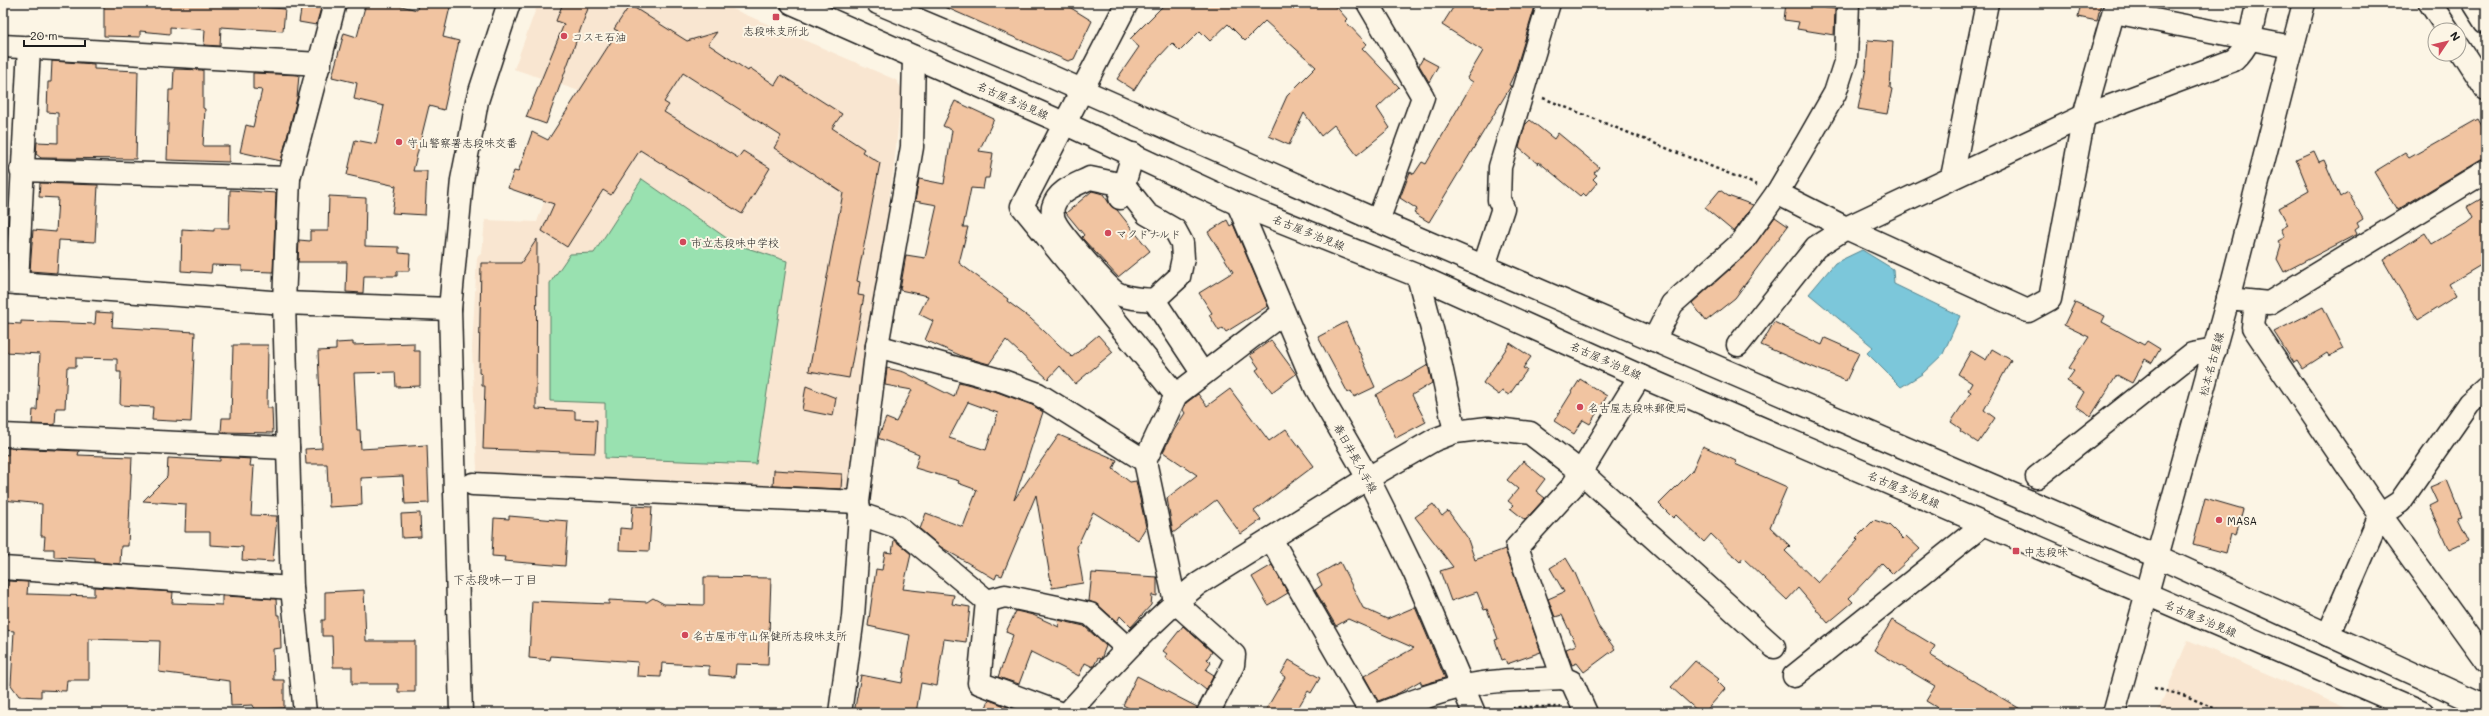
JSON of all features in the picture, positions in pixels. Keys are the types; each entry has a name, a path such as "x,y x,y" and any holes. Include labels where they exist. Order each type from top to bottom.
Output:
{"street":[{"path":"305,713 292,588 284,303 289,178 335,3"},
{"path":"461,713 450,309 462,180 477,101 509,3"},
{"name":"名古屋多治見線","path":"792,3 1133,154 1238,204 1418,276 1640,376 2423,713"},
{"path":"1127,3 1081,90 1066,124 1022,206 1176,395"},
{"path":"1484,266 1503,208 1499,200 1500,167 1524,90 1530,64 1550,3"},
{"path":"1654,340 1672,304 1742,242 1777,193 1835,93 1846,59 1848,3"},
{"path":"1952,177 1987,3"},
{"path":"1738,346 1816,247 1846,228 2084,116 2234,60 2246,49 2250,40 2258,3"},
{"name":"松本名古屋線","path":"2114,713 2156,556 2215,350 2304,3"},
{"path":"2430,3 2443,22"},
{"path":"2474,3 2486,22"},
{"path":"883,4 1378,221 2156,556 2486,707"},
{"path":"1369,4 1423,97 1378,221"},
{"path":"1777,193 1846,228 2028,310 2050,299 2084,116 2115,8 2250,40 2292,47"},
{"path":"3,46 320,64"},
{"path":"29,47 21,170 10,282 284,303 450,309"},
{"path":"840,713 853,617 859,508 877,346 912,147 914,57"},
{"path":"2467,59 2486,89"},
{"path":"1036,180 1057,199 1057,219 1110,283 1121,291 1136,295 1156,291 1173,275 1178,254 1169,238 1146,226 1119,197 1133,154"},
{"path":"21,170 289,178"},
{"path":"2228,299 2269,303 2486,171"},
{"path":"1090,178 1124,185 1147,214 1175,230 1182,243 1183,258 1179,277 1154,300 1138,299 1116,293 1103,282 1055,222 1052,208 1057,199 1066,189 1090,178"},
{"name":"春日井長久手線","path":"1238,204 1316,388 1368,478 1415,574 1474,713"},
{"path":"1418,276 1438,352 1455,432"},
{"path":"1154,300 1203,374"},
{"path":"2256,302 2253,327 2380,515 2486,661"},
{"path":"1208,713 1233,665 1234,655 1175,602 1145,461 1176,395 1283,313"},
{"path":"877,346 1003,381 1038,394 1145,461"},
{"path":"2037,477 2192,354 2215,350"},
{"path":"1563,678 1517,547 1572,487 1582,473 1640,376"},
{"path":"2328,635 2380,515 2400,502 2469,403 2486,388"},
{"path":"1068,713 1128,648 1175,602 1198,584 1368,478 1434,440 1455,432 1488,428 1530,434 1582,473 1774,647"},
{"path":"3,435 288,448"},
{"path":"473,484 859,508 898,527 987,602"},
{"path":"1794,676 1984,524"},
{"path":"1271,539 1371,713"},
{"path":"3,568 292,588"},
{"path":"987,602 1005,596 1090,614 1128,648"},
{"path":"987,602 979,684 1060,713"},
{"path":"1382,713 1430,695 1462,687 1491,682 1563,678 1572,682 1585,710"}],"path":[{"path":"1524,90 1777,193"},
{"path":"2154,688 2186,696 2225,713"},
{"path":"3,706 10,713"},
{"path":"1487,713 1520,707 1585,710"}],"shaded area":[{"name":"市立志段味中学校","path":"538,3 719,3 896,80 902,89 894,166 847,495 484,477 477,470 472,348 477,257 482,253 485,220 537,222 582,92 514,69"},
{"path":"2188,640 2358,713 2157,713"}],"green space":[{"path":"642,179 735,244 787,261 756,464 605,458 605,403 550,401 550,283 570,254 594,253"}],"water":[{"path":"1862,250 1893,269 1894,284 1960,316 1943,354 1922,374 1901,387 1867,353 1873,347 1809,294 1835,263"}],"building":[{"path":"104,3 211,3 285,9 283,31 221,27 220,46 204,45 205,30 170,27 170,34 140,31 140,37 104,36"},
{"path":"366,3 390,3 417,10 418,3 451,3 443,37 459,41 444,110 429,106 413,171 427,171 425,215 392,213 396,186 347,175 355,140 376,144 384,106 354,99 357,83 332,77 344,33 357,37"},
{"path":"563,3 590,3 546,124 526,117 564,24 556,21"},
{"path":"936,3 1063,3 1092,21 1074,59 1068,61"},
{"path":"1166,3 1333,3 1347,19 1345,21 1367,44 1362,48 1399,87 1377,108 1390,128 1357,155 1334,125 1321,136 1304,113 1289,145 1269,136 1287,96 1316,67 1265,21 1245,41 1228,24 1210,41 1200,31 1180,51 1172,43 1146,71 1134,90 1117,79 1139,47 1130,39"},
{"path":"1456,3 1536,3 1515,72 1509,85 1511,86 1429,222 1414,213 1417,209 1400,198 1410,172 1414,174 1422,162 1426,164 1473,82 1467,78 1483,51 1442,25"},
{"path":"1786,3 1835,9 1834,35 1797,29 1799,22 1784,20"},
{"path":"2081,3 2101,3 2097,21 2078,17"},
{"path":"302,4 321,8 316,25 299,22"},
{"path":"630,5 687,41 717,32 708,44 748,71 750,68 775,85 781,75 842,114 832,128 864,149 862,152 880,163 857,281 860,282 858,295 864,296 849,378 809,371 843,193 774,148 781,136 683,73 664,102 669,105 664,112 738,158 743,151 770,168 742,214 640,150 611,195 603,190 567,247 542,231 554,204 508,188 514,171 518,172 532,132 548,140 618,31 614,29"},
{"path":"1868,40 1893,42 1890,88 1892,89 1887,114 1858,109 1866,68"},
{"path":"1423,58 1438,66 1429,82 1419,65"},
{"path":"52,61 94,64 94,69 138,71 136,159 41,158 36,154 37,142 58,143 58,113 47,112 48,82 51,82"},
{"path":"174,69 203,70 203,108 205,109 203,146 229,146 229,162 167,160 169,90 173,90"},
{"path":"253,73 299,75 297,98 281,161 240,152 246,125 253,127 262,90 253,89"},
{"path":"955,101 994,119 979,151 993,153 989,178 985,178 983,189 971,188 963,227 968,227 959,263 1008,299 1007,301 1030,318 1072,357 1098,335 1113,352 1075,384 1060,366 1048,379 1006,340 989,364 964,357 925,340 933,321 919,314 928,296 900,290 906,255 925,258 937,205 915,201 919,179 944,184 952,130 943,126"},
{"path":"2478,119 2486,133 2486,159 2480,160 2397,210 2374,172 2405,153 2409,158"},
{"path":"1530,120 1554,139 1558,133 1599,167 1594,173 1597,175 1593,179 1597,183 1586,196 1583,193 1580,196 1539,162 1538,164 1519,148 1525,125"},
{"path":"2314,151 2319,162 2324,160 2340,197 2348,192 2363,219 2357,223 2359,227 2355,230 2357,234 2284,272 2277,259 2281,246 2278,241 2285,237 2281,229 2288,225 2279,208 2309,191 2296,159"},
{"path":"40,183 98,185 95,242 59,240 57,273 30,271 33,230 56,232 58,198 39,197"},
{"path":"230,190 276,193 273,272 242,271 242,266 212,265 211,273 181,271 182,229 214,231 214,228 229,228"},
{"path":"1720,190 1728,196 1753,205 1734,232 1705,208"},
{"path":"1092,191 1103,194 1111,206 1117,210 1150,251 1118,277 1083,239 1082,237 1084,235 1066,213"},
{"path":"329,196 366,198 365,246 399,247 399,253 410,254 409,271 397,271 397,276 364,276 363,293 346,292 347,262 298,262 299,240 310,241 310,231 328,231"},
{"path":"2486,196 2486,262 2449,284 2456,296 2418,320 2383,260 2425,233 2432,244 2467,223 2473,218 2467,207"},
{"path":"1775,217 1788,226 1735,298 1706,321 1692,303 1750,251"},
{"path":"1227,220 1230,226 1233,224 1268,306 1226,332 1223,328 1219,331 1209,315 1212,313 1199,293 1233,272 1208,232"},
{"path":"537,239 536,409 575,411 575,419 597,420 595,453 483,449 485,386 482,386 482,374 479,373 481,263 521,263"},
{"path":"2075,302 2105,316 2102,322 2144,345 2147,341 2160,349 2152,363 2145,359 2132,383 2117,375 2091,416 2076,406 2084,392 2067,381 2074,371 2069,368 2089,337 2064,325"},
{"path":"2323,307 2344,349 2329,356 2327,353 2302,369 2297,361 2294,363 2274,332"},
{"path":"96,312 113,313 112,327 195,332 191,422 152,420 153,407 120,405 121,372 117,372 117,359 76,358 76,367 67,367 65,408 56,408 55,425 32,424 33,410 37,410 40,354 5,352 6,323 21,324 21,321 95,324"},
{"path":"1346,322 1375,387 1354,397 1351,391 1348,393 1318,337"},
{"path":"1774,322 1822,345 1825,338 1859,353 1846,381 1761,345"},
{"path":"1271,340 1296,374 1272,392 1256,370 1259,368 1250,355"},
{"path":"353,342 353,345 414,343 414,351 420,351 420,386 396,387 395,372 354,373 357,430 360,430 361,449 427,445 429,503 405,504 403,476 361,478 362,505 329,507 327,464 306,464 305,449 322,448 318,351 336,350 336,343"},
{"path":"1510,343 1531,357 1523,368 1527,370 1509,395 1502,391 1499,395 1483,383"},
{"path":"233,345 268,345 267,408 272,408 273,433 221,432 222,418 231,418"},
{"path":"1992,349 2011,360 1984,410 1995,418 1978,443 1960,431 1961,429 1951,422 1971,392 1968,390 1972,383 1958,374 1971,351 1986,360"},
{"path":"1428,365 1432,383 1412,395 1426,422 1396,438 1376,395"},
{"path":"887,368 904,372 954,397 959,382 997,392 1032,405 1043,412 1014,500 1059,435 1117,460 1113,469 1130,482 1136,481 1146,527 1138,540 1093,512 1077,547 1083,583 1052,588 1036,495 1002,576 997,574 995,579 941,547 920,529 926,513 963,527 977,490 958,483 959,481 915,468 919,454 878,438 886,418 896,422 912,390 885,385","holes":["968,402 998,413 986,450 949,438"]},
{"path":"1580,379 1607,396 1590,424 1583,420 1574,434 1554,421"},
{"path":"806,386 836,398 833,416 802,410"},
{"path":"1230,389 1269,441 1286,429 1314,466 1254,511 1261,520 1241,534 1216,500 1173,533 1167,498 1197,475 1163,452 1174,430 1185,413 1183,410 1186,403 1198,394 1207,406"},
{"path":"1703,446 1736,461 1735,464 1787,487 1770,527 1790,546 1785,551 1818,583 1858,540 1856,538 1874,520 1889,525 1903,539 1906,536 1920,549 1893,574 1882,563 1849,598 1853,602 1828,623 1798,588 1787,600 1743,558 1740,562 1711,534 1704,542 1676,515 1673,518 1659,504 1692,471"},
{"path":"8,448 79,451 78,455 132,457 128,546 121,546 120,564 95,562 95,559 54,557 54,549 44,549 45,536 41,536 42,504 3,500 3,454 8,455"},
{"path":"220,457 251,459 250,466 254,466 251,515 277,516 273,562 242,560 243,547 210,545 210,532 185,532 186,504 143,501 167,477 168,458 220,461"},
{"path":"1523,461 1545,479 1536,491 1545,498 1525,520 1510,508 1513,505 1508,501 1518,489 1507,480"},
{"path":"774,470 842,474 841,489 773,486"},
{"path":"2447,480 2462,517 2458,518 2469,541 2449,550 2429,506 2437,502 2430,487"},
{"path":"2205,498 2243,509 2236,535 2231,533 2226,553 2193,544"},
{"path":"1433,504 1442,516 1448,511 1467,537 1475,560 1505,549 1541,652 1507,664 1505,659 1502,660 1495,640 1498,639 1487,609 1484,610 1477,592 1451,601 1440,571 1453,567 1415,517"},
{"path":"633,506 652,507 649,551 619,550 620,528 631,529"},
{"path":"420,513 421,537 402,538 401,514"},
{"path":"509,516 568,521 565,566 504,561 505,557 492,556 494,518 509,519"},
{"path":"894,540 911,554 903,589 954,595 952,604 970,607 966,642 944,639 937,686 921,683 916,713 854,713 861,675 902,683 910,635 868,626 876,569 882,570 885,552 892,553"},
{"path":"1566,558 1575,573 1598,626 1615,649 1584,672 1577,663 1572,665 1566,649 1576,645 1562,615 1555,617 1548,599 1564,592 1550,568"},
{"path":"1340,562 1363,608 1387,619 1415,607 1445,678 1422,685 1420,681 1399,693 1378,701 1364,676 1414,648 1348,619 1336,626 1315,590 1322,585 1317,575"},
{"path":"1272,565 1288,593 1268,605 1252,577"},
{"path":"1092,573 1157,577 1157,596 1152,595 1151,605 1131,627 1120,616 1117,622 1098,605 1089,601"},
{"path":"704,577 771,578 768,665 736,664 735,677 709,675 709,666 662,663 661,677 637,676 638,662 551,656 550,660 529,658 532,601 609,604 609,600 647,602 653,598 664,604 704,605"},
{"path":"8,581 28,582 27,594 94,596 94,587 173,592 172,603 222,605 222,596 276,599 277,615 280,615 281,648 273,649 274,680 284,680 284,708 254,709 253,705 231,706 230,681 159,672 160,641 89,639 89,680 67,680 66,691 41,690 41,697 19,696 11,685 14,631 4,630"},
{"path":"364,590 366,641 415,641 415,692 398,692 398,684 352,684 352,667 333,667 332,636 322,636 322,620 325,620 325,592"},
{"path":"1016,611 1033,615 1059,627 1058,620 1084,626 1106,646 1101,659 1098,658 1093,667 1085,663 1079,676 1031,652 1019,684 998,677 1013,635 1006,632"},
{"path":"1892,620 1935,646 1930,655 2027,713 1946,713 1926,701 1935,686 1874,650"},
{"path":"1183,626 1212,652 1207,659 1211,663 1206,670 1214,675 1206,690 1165,657 1167,654 1163,651"},
{"path":"1289,660 1320,678 1311,693 1308,691 1295,713 1264,713 1285,677 1281,674"},
{"path":"1695,661 1719,679 1717,681 1725,689 1704,713 1700,713 1671,687"},
{"path":"1137,676 1197,707 1196,713 1138,713 1123,705"},
{"path":"989,700 1010,708 1008,713 984,713"}],"place":[{"name":"志段味支所北","path":"776,17"},
{"name":"コスモ石油","path":"564,36"},
{"name":"守山警察署志段味交番","path":"399,142"},
{"name":"マクドナルド","path":"1108,233"},
{"name":"市立志段味中学校","path":"683,242"},
{"name":"名古屋志段味郵便局","path":"1580,407"},
{"name":"MASA","path":"2219,520"},
{"name":"中志段味","path":"2016,551"},
{"name":"名古屋市守山保健所志段味支所","path":"685,635"}],"district":[{"name":"下志段味一丁目","path":"495,579"}]}
